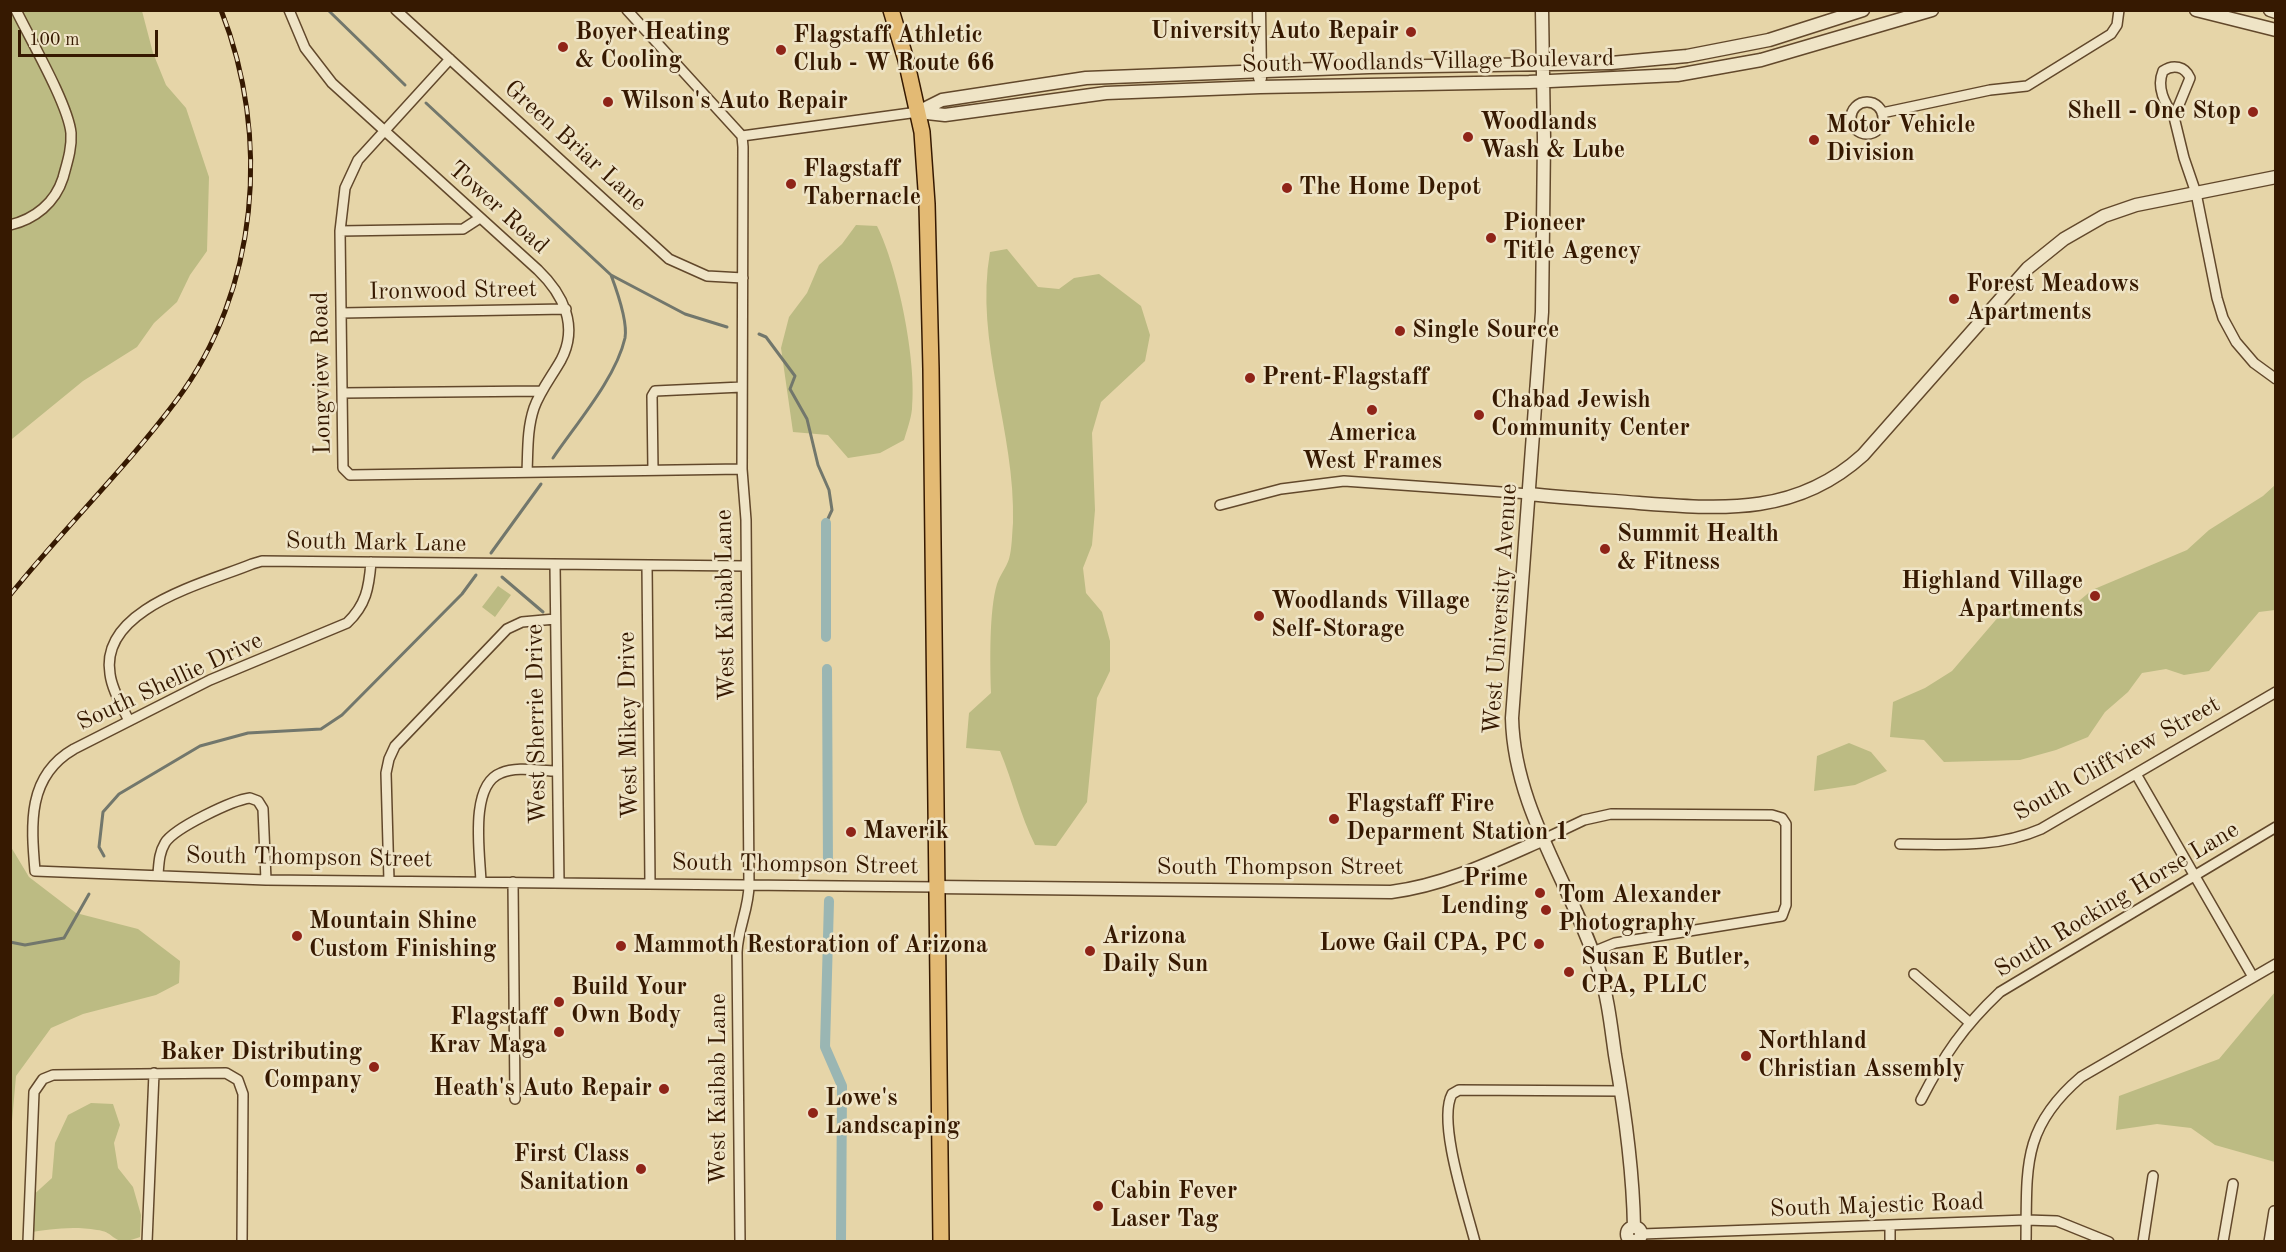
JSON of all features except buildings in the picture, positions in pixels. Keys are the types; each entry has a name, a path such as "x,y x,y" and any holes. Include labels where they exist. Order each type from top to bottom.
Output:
{"main road":[{"path":"891,10 918,112 924,163 930,280 941,1242"}],"street":[{"path":"10,225 38,213 56,194 70,152 71,141 64,110 16,10"},
{"name":"Tower Road","path":"289,10 298,34 313,60 332,83 548,280 566,309 569,321 566,348 542,391 530,423 527,472"},
{"name":"Green Briar Lane","path":"396,10 669,259 707,276 743,278"},
{"path":"627,10 742,136"},
{"path":"1259,10 1260,87"},
{"name":"West University Avenue","path":"1542,10 1543,301 1512,733 1519,778 1593,952 1604,991 1631,1153 1636,1236"},
{"name":"South Woodlands Village Boulevard","path":"918,112 942,100 1086,78 1260,70 1611,63 1708,53 1768,40 1863,10"},
{"name":"South Woodlands Village Boulevard","path":"742,136 918,112 945,115 1106,93 1645,78 1710,70 1777,56 1932,10"},
{"path":"1882,113 1990,90 2027,86 2111,34 2117,25 2119,10"},
{"path":"2196,10 2276,30"},
{"path":"2270,10 2276,12"},
{"name":"Longview Road","path":"450,59 383,130 351,174 341,202 343,468 350,475 742,469"},
{"path":"2174,117 2190,78 2181,68 2173,66 2163,71 2161,84 2165,102 2174,117 2196,193 2223,318 2244,352 2276,379"},
{"name":"West Kaibab Lane","path":"740,1242 737,952 739,929 749,900 746,566 742,469 742,136"},
{"path":"1220,505 1281,489 1344,481 1730,508 1770,503 1801,493 1852,464 1873,445 2011,287 2043,254 2078,230 2120,210 2276,177"},
{"path":"340,231 463,229 480,218"},
{"name":"Ironwood Street","path":"341,313 566,309"},
{"path":"653,470 652,396 655,391 742,387"},
{"path":"342,393 542,391"},
{"name":"South Mark Lane","path":"129,721 113,688 109,659 117,636 134,616 163,600 262,561 746,566"},
{"name":"South Shellie Drive","path":"35,871 32,817 35,798 43,778 67,753 210,680 347,623 362,606 368,594 371,562"},
{"name":"West Sherrie Drive","path":"555,565 559,883"},
{"name":"West Mikey Drive","path":"647,565 650,884"},
{"path":"389,881 386,773 388,759 395,746 507,629 522,622 555,619"},
{"name":"South Cliffview Street","path":"1900,844 1985,844 2009,841 2041,829 2276,692"},
{"path":"481,882 480,806 483,788 499,773 509,770 557,771"},
{"path":"2136,774 2253,977"},
{"path":"158,874 161,851 172,835 228,805 250,798 258,801 263,809 266,880"},
{"path":"1544,839 1584,820 1611,814 1772,815 1782,818 1786,824 1786,905 1782,916 1616,943 1593,952"},
{"name":"South Rocking Horse Lane","path":"1921,1100 1952,1044 1969,1022 2000,992 2276,827"},
{"name":"South Thompson Street","path":"35,871 266,880 1391,892 1419,888 1452,879 1544,839"},
{"path":"513,882 515,1099"},
{"path":"2026,1242 2031,1149 2041,1123 2064,1091 2081,1077 2276,964"},
{"path":"1914,974 1969,1022"},
{"path":"147,1242 154,1073"},
{"path":"28,1242 34,1092 43,1079 53,1075 154,1073 226,1073 238,1080 243,1094 242,1242"},
{"path":"1475,1242 1453,1161 1449,1112 1452,1094 1459,1090 1622,1091"},
{"path":"2143,1242 2153,1176"},
{"path":"2223,1242 2233,1184"},
{"path":"2268,1242 2274,1211"},
{"name":"South Majestic Road","path":"1636,1236 1751,1229 2026,1220 2056,1221 2109,1242"},
{"path":"1890,1225 1890,1242"},
{"path":"1751,1229 1751,1242"}],"shaded area":[{"path":"11,11 142,11 153,53 166,85 186,108 209,177 207,251 190,275 177,302 154,323 137,347 83,381 12,439 11,443"},
{"path":"856,225 877,226 885,244 904,315 909,341 913,389 911,413 904,440 880,453 848,458 828,435 793,432 781,348 789,317 807,293 819,265 842,244"},
{"path":"1007,249 1038,287 1059,289 1074,278 1099,274 1141,306 1150,335 1145,361 1101,402 1092,433 1095,510 1092,545 1083,568 1086,593 1102,612 1110,641 1110,671 1097,698 1087,802 1056,846 1035,845 1000,751 966,748 969,713 991,693 994,595 1009,559 1012,541 1012,489 987,320 990,252"},
{"path":"2275,485 2275,610 2259,612 2209,671 2184,675 2166,669 2142,673 2128,692 2105,712 2088,737 2056,750 2020,760 1944,762 1924,740 1890,737 1893,702 1925,688 1952,671 2006,608 2031,604 2048,610 2073,606 2092,590 2187,550 2209,530 2263,496"},
{"path":"498,586 511,595 495,617 482,607"},
{"path":"1849,743 1871,752 1887,771 1855,785 1814,791 1817,756"},
{"path":"11,847 29,877 76,913 138,929 180,961 179,983 156,995 83,1014 51,1028 16,1076 11,1133"},
{"path":"2275,992 2275,1162 2215,1145 2191,1128 2157,1124 2116,1130 2119,1096 2219,1059"},
{"path":"91,1103 113,1104 120,1125 114,1143 118,1168 133,1187 141,1215 140,1237 124,1241 104,1231 79,1228 26,1233 30,1198 52,1178 55,1143 68,1115"}],"waterway":[{"path":"328,10 405,85"},
{"path":"426,103 611,275 625,323 625,338 604,385 553,458"},
{"path":"611,275 685,314 727,327"},
{"path":"759,334 766,337 795,376 790,389 807,419 818,465 829,490 832,510 826,523"},
{"path":"491,553 541,484"},
{"path":"826,523 826,637"},
{"path":"104,856 99,847 103,812 119,794 200,746 248,733 321,729 342,715 462,594 476,575"},
{"path":"502,577 543,612"},
{"path":"827,669 828,869"},
{"path":"10,942 25,945 64,938 89,894"},
{"path":"829,901 825,1047 842,1086 841,1242"}],"railway":[{"path":"10,595 136,451 176,401 204,358 225,311 240,262 248,212 251,160 247,109 237,58 221,10"}],"place":[{"name":"University Auto Repair","path":"1411,32"},
{"name":"Boyer Heating & Cooling","path":"563,47"},
{"name":"Flagstaff Athletic Club - W Route 66","path":"781,50"},
{"name":"Wilson's Auto Repair","path":"608,102"},
{"name":"Shell - One Stop","path":"2253,112"},
{"name":"Woodlands Wash & Lube","path":"1468,137"},
{"name":"Motor Vehicle Division","path":"1814,140"},
{"name":"Flagstaff Tabernacle","path":"791,184"},
{"name":"The Home Depot","path":"1287,188"},
{"name":"Pioneer Title Agency","path":"1491,238"},
{"name":"Forest Meadows Apartments","path":"1954,299"},
{"name":"Single Source","path":"1400,331"},
{"name":"Prent-Flagstaff","path":"1250,378"},
{"name":"America West Frames","path":"1372,410"},
{"name":"Chabad Jewish Community Center","path":"1479,415"},
{"name":"Summit Health & Fitness","path":"1605,549"},
{"name":"Highland Village Apartments","path":"2095,596"},
{"name":"Woodlands Village Self-Storage","path":"1259,616"},
{"name":"Flagstaff Fire Deparment Station 1","path":"1334,819"},
{"name":"Maverik","path":"851,832"},
{"name":"Prime Lending","path":"1540,893"},
{"name":"Tom Alexander Photography","path":"1546,910"},
{"name":"Mountain Shine Custom Finishing","path":"297,936"},
{"name":"Lowe Gail CPA, PC","path":"1539,944"},
{"name":"Mammoth Restoration of Arizona","path":"621,946"},
{"name":"Arizona Daily Sun","path":"1090,951"},
{"name":"Susan E Butler, CPA, PLLC","path":"1569,972"},
{"name":"Build Your Own Body","path":"559,1002"},
{"name":"Flagstaff Krav Maga","path":"559,1032"},
{"name":"Northland Christian Assembly","path":"1746,1056"},
{"name":"Baker Distributing Company","path":"374,1067"},
{"name":"Heath's Auto Repair","path":"664,1089"},
{"name":"Lowe's Landscaping","path":"813,1113"},
{"name":"First Class Sanitation","path":"641,1169"},
{"name":"Cabin Fever Laser Tag","path":"1098,1206"}]}
